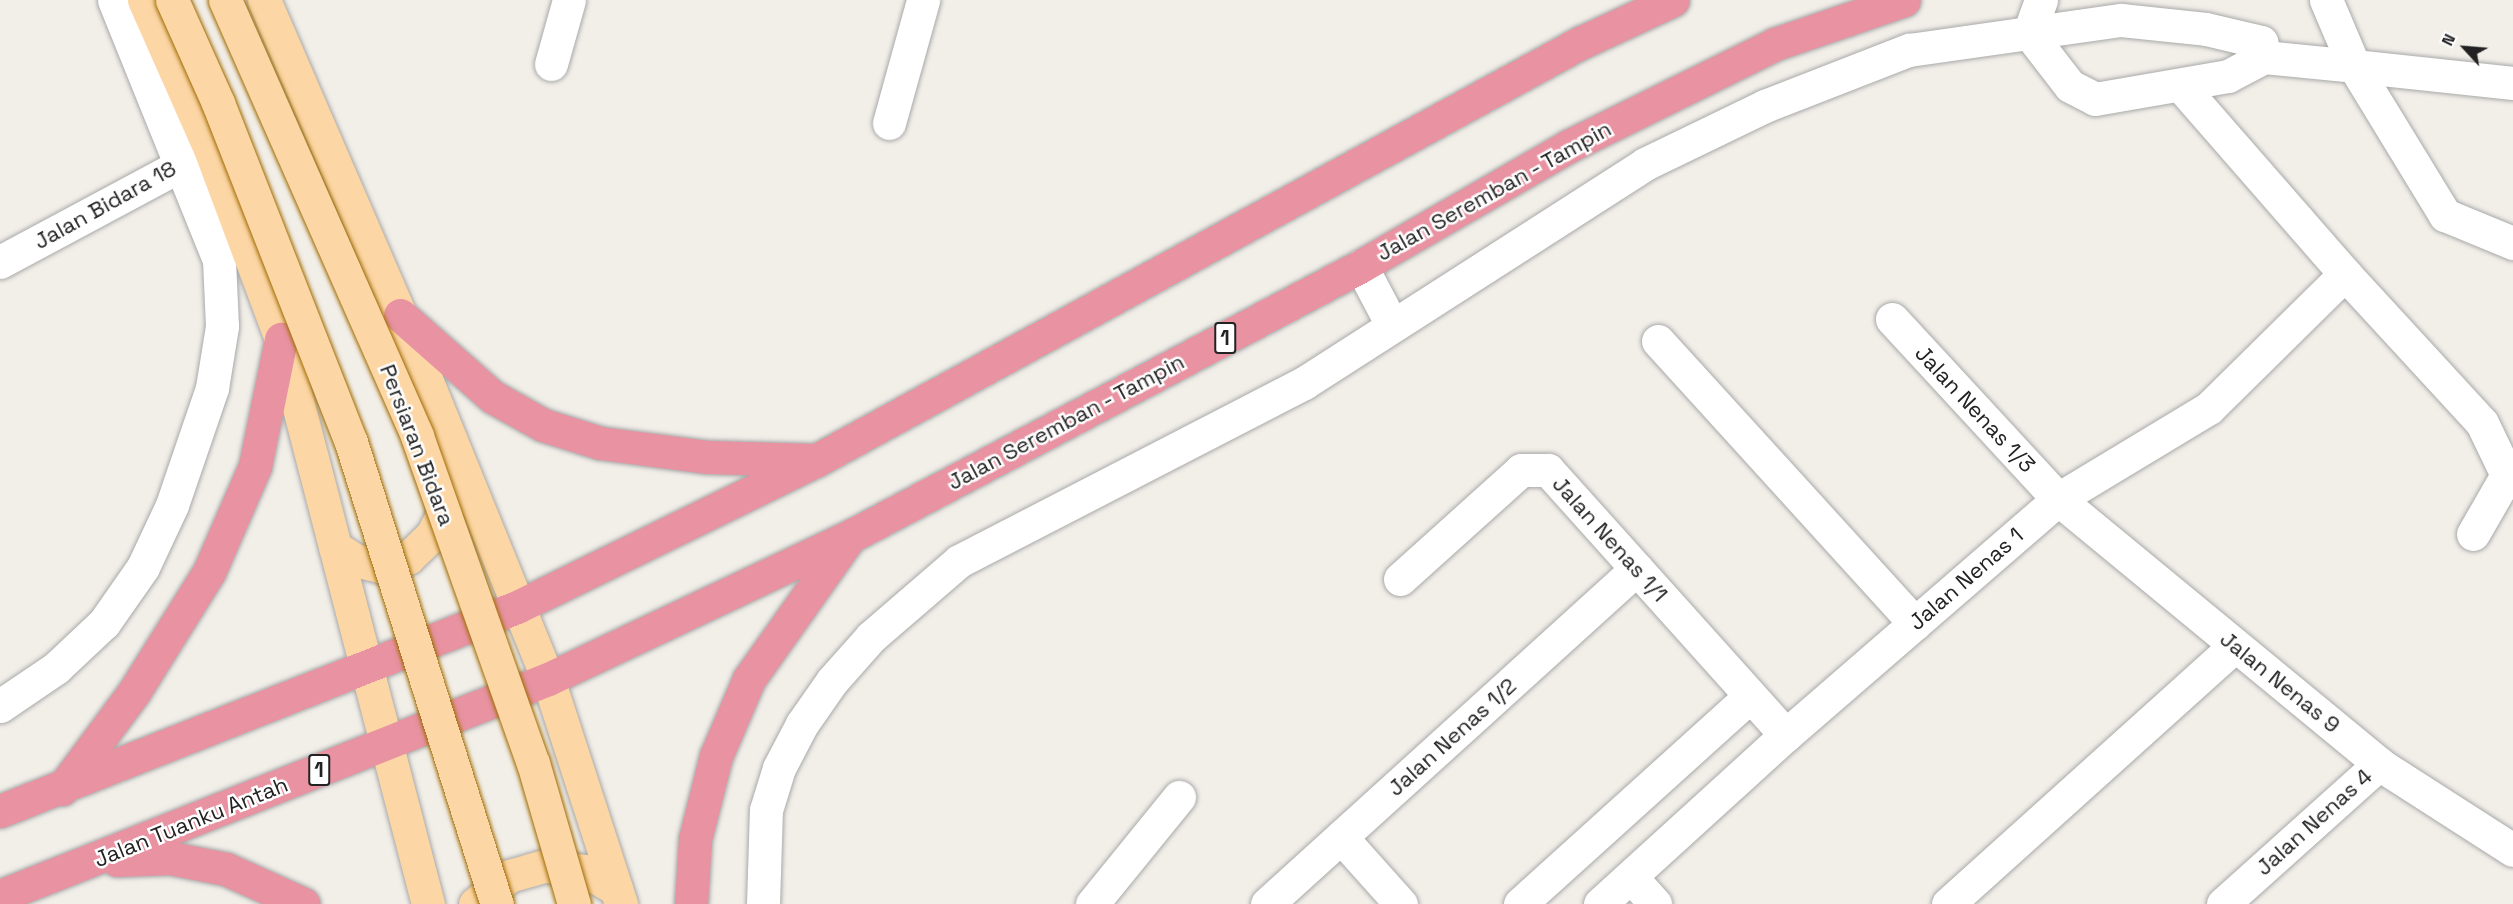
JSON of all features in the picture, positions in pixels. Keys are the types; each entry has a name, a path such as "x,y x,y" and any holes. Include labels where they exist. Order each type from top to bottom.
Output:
{"highway":[{"path":"0,812 518,607 817,460 1580,43 1673,0"},
{"name":"Jalan Seremban - Tampin","path":"548,679 849,537 1361,266 1569,146 1775,44 1904,0"},
{"path":"400,315 494,397 543,424 600,443 708,457 817,460"},
{"path":"62,789 134,692 209,572 255,466 281,339"},
{"path":"691,904 695,840 716,756 748,679 849,537"},
{"name":"Jalan Tuanku Antah","path":"0,896 91,862 548,679"},
{"path":"91,862 170,858 215,867 303,904"}],"main road":[{"path":"144,0 210,149 281,339 428,904"},
{"path":"172,0 218,103 351,442 497,904"},
{"name":"Persiaran Bidara","path":"225,0 417,436 533,764 574,904"},
{"name":"Persiaran Bidara","path":"264,0 400,315 548,679 618,897"},
{"path":"335,547 355,560 383,567 408,558 432,535 453,496 457,458"},
{"path":"475,904 509,876 544,866 585,871 618,897"}],"street":[{"path":"0,706 56,668 104,623 143,567 172,505 212,388 222,326 219,260 114,0"},
{"path":"551,64 569,0"},
{"path":"889,123 923,0"},
{"path":"2029,33 2041,0"},
{"path":"2326,0 2354,66 2445,215 2513,243"},
{"path":"763,904 766,810 778,768 832,681 871,637 959,561 1304,383 1645,164 1765,106 1910,50 2121,21 2206,29 2261,42 2264,57"},
{"path":"2029,33 2070,86 2095,99 2182,87 2228,76 2264,57 2513,84"},
{"path":"2182,87 2345,274 2482,423 2508,474 2473,534"},
{"name":"Jalan Bidara 18","path":"0,262 210,149"},
{"path":"1361,266 1392,325"},
{"name":"Jalan Nenas 1","path":"1600,904 1786,735 2058,499 2209,408 2345,274"},
{"name":"Jalan Nenas 1/3","path":"1892,319 2058,499"},
{"path":"1658,341 1915,622"},
{"name":"Jalan Nenas 1/1","path":"1400,579 1521,470 1548,470 1786,735"},
{"name":"Jalan Nenas 9","path":"2058,499 2379,764 2513,850"},
{"name":"Jalan Nenas 1/2","path":"1267,904 1636,569"},
{"path":"1948,904 2235,646"},
{"path":"1520,904 1750,696"},
{"name":"Jalan Nenas 4","path":"2223,904 2379,764"},
{"path":"1092,904 1179,797"},
{"path":"1341,837 1401,904"},
{"path":"1631,877 1654,904"}]}
